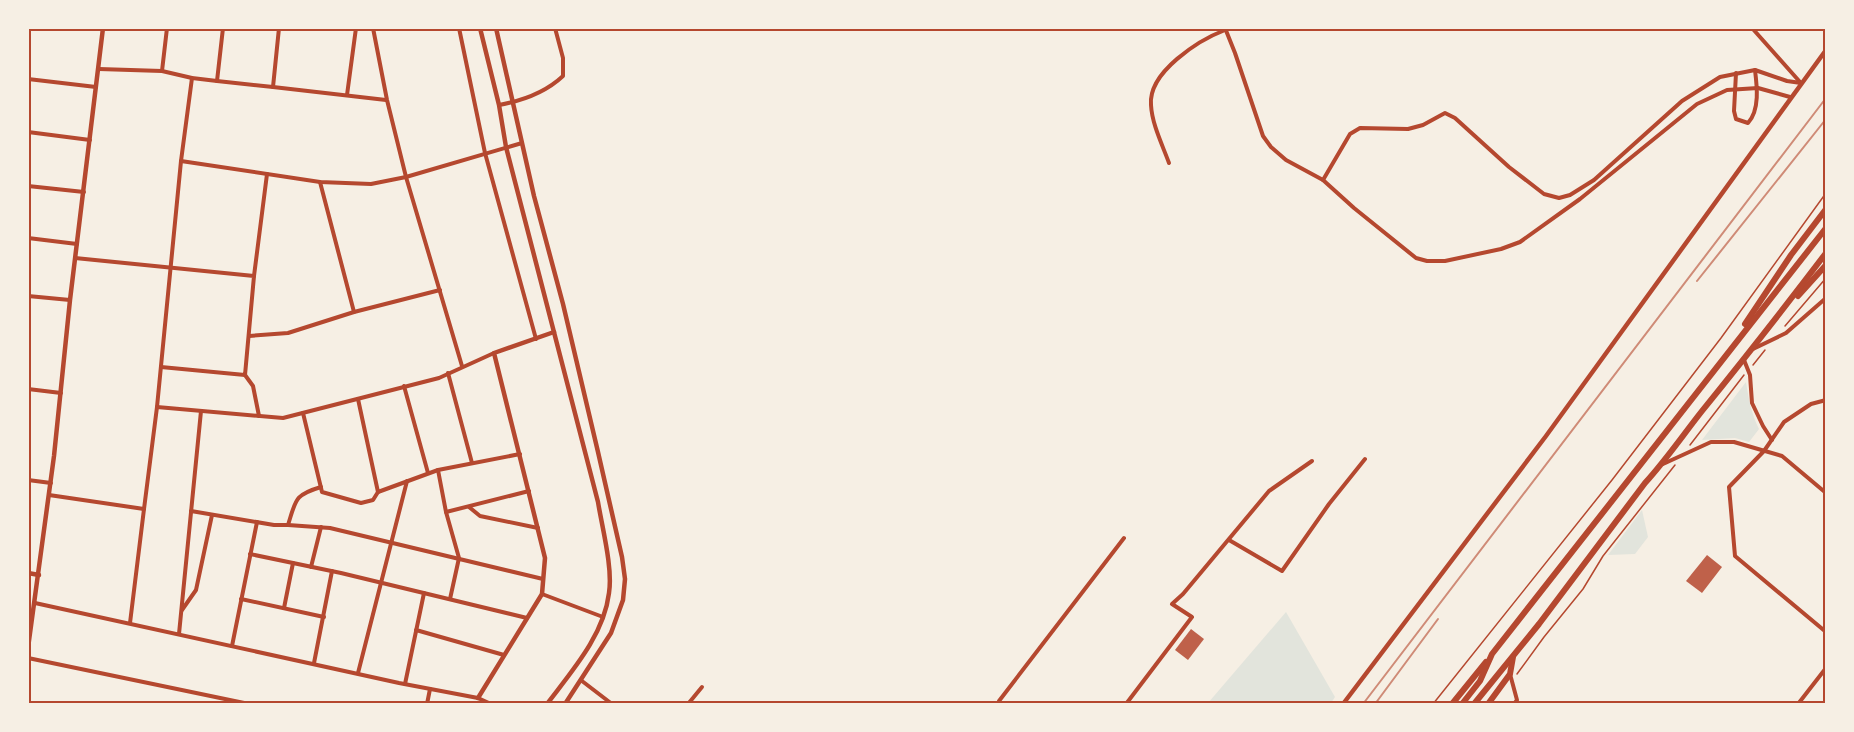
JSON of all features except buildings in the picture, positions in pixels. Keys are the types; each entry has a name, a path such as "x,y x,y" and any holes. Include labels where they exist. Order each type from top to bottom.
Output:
{"highway":[{"path":"1720,363 1791,255 1826,209"},
{"path":"1452,704 1826,228"},
{"path":"1772,325 1826,252"},
{"path":"1474,704 1750,350 1826,265"},
{"path":"1462,704 1480,681 1492,654"},
{"path":"1488,704 1511,678 1513,656"}],"street":[{"path":"28,648 51,483 70,300 103,28"},
{"path":"162,71 166,28"},
{"path":"217,81 223,28"},
{"path":"273,87 279,28"},
{"path":"347,95 356,28"},
{"path":"373,28 387,100 406,177 462,366"},
{"path":"459,28 485,153 536,339"},
{"path":"480,28 506,147 598,502 608,558 610,592 603,617 588,646 547,704"},
{"path":"496,28 534,196 563,304 598,452 625,579 623,600 611,633 565,704"},
{"path":"498,105 513,103 552,87 563,76 563,58 555,28"},
{"path":"1752,28 1800,82"},
{"path":"1169,162 1150,104 1152,91 1163,73 1179,58 1209,36 1225,29 1263,136 1271,147 1286,160 1323,180 1416,258 1427,261 1445,261 1501,249 1520,242 1580,199 1697,104 1727,90 1758,88 1791,97"},
{"path":"1343,704 1546,436 1712,208 1800,82 1826,50"},
{"path":"99,69 162,71 192,78 387,100"},
{"path":"1323,180 1350,134 1360,128 1408,129 1423,125 1445,113 1455,118 1544,194 1559,198 1570,195 1594,180 1682,101 1720,77 1755,70 1787,81 1800,82"},
{"path":"1736,73 1734,111 1736,119 1748,123 1758,88 1755,70"},
{"path":"130,623 157,407 192,78"},
{"path":"28,79 97,87"},
{"path":"28,132 90,140"},
{"path":"182,161 320,182 371,184 406,177 522,143"},
{"path":"259,416 253,386 245,375 254,276 267,174"},
{"path":"320,182 354,312"},
{"path":"28,186 84,192"},
{"path":"28,238 77,244"},
{"path":"75,258 254,276"},
{"path":"249,336 288,333 354,312 440,290"},
{"path":"28,296 70,300"},
{"path":"1750,350 1786,333 1826,298"},
{"path":"157,407 283,418 440,378 494,353 554,332"},
{"path":"478,698 542,594 545,558 494,353"},
{"path":"1744,359 1748,370 1752,403 1762,426 1772,440"},
{"path":"161,367 245,375"},
{"path":"448,373 472,463"},
{"path":"404,386 428,473"},
{"path":"28,389 61,393"},
{"path":"358,399 378,492"},
{"path":"1826,400 1811,404 1784,422 1764,451 1729,487 1735,556 1826,632"},
{"path":"179,634 201,411"},
{"path":"303,413 322,492 360,503 372,500 378,492 428,473 520,454"},
{"path":"1662,464 1711,442 1734,442 1782,456 1826,493"},
{"path":"1228,540 1282,570 1329,504 1365,459"},
{"path":"1126,704 1192,617 1172,604 1183,594 1269,491 1312,461"},
{"path":"438,470 446,512 459,558 450,599"},
{"path":"28,480 51,483"},
{"path":"358,673 407,481"},
{"path":"288,525 296,500 303,493 321,487"},
{"path":"446,512 529,491"},
{"path":"49,495 144,509"},
{"path":"469,506 480,516 538,528"},
{"path":"191,511 274,525 321,527 543,579"},
{"path":"181,611 195,590 213,514"},
{"path":"232,645 257,522"},
{"path":"311,567 321,527"},
{"path":"1002,704 999,701 1124,538"},
{"path":"250,554 332,571 527,618"},
{"path":"284,608 293,563"},
{"path":"314,663 332,571"},
{"path":"28,573 39,575"},
{"path":"405,684 424,593"},
{"path":"542,594 603,617"},
{"path":"241,600 324,617"},
{"path":"35,603 478,698 491,704"},
{"path":"416,630 504,655"},
{"path":"28,658 249,704"},
{"path":"1798,704 1826,668"},
{"path":"1511,678 1517,700 1514,704"},
{"path":"582,681 612,704"},
{"path":"688,704 702,687"},
{"path":"427,704 430,688"}],"path":[{"path":"1433,704 1612,480 1721,338 1826,194"},
{"path":"1511,678 1583,589 1603,556 1684,456 1686,449 1748,370 1826,278"}],"shaded area":[{"path":"1746,382 1752,412 1759,429 1749,442 1735,438 1702,440"},
{"path":"1642,510 1648,537 1635,554 1608,555"},
{"path":"1286,612 1335,697 1331,703 1208,703"}],"railway":[{"path":"1363,704 1826,98"},
{"path":"1697,281 1826,119"},
{"path":"1375,704 1438,619"}]}
